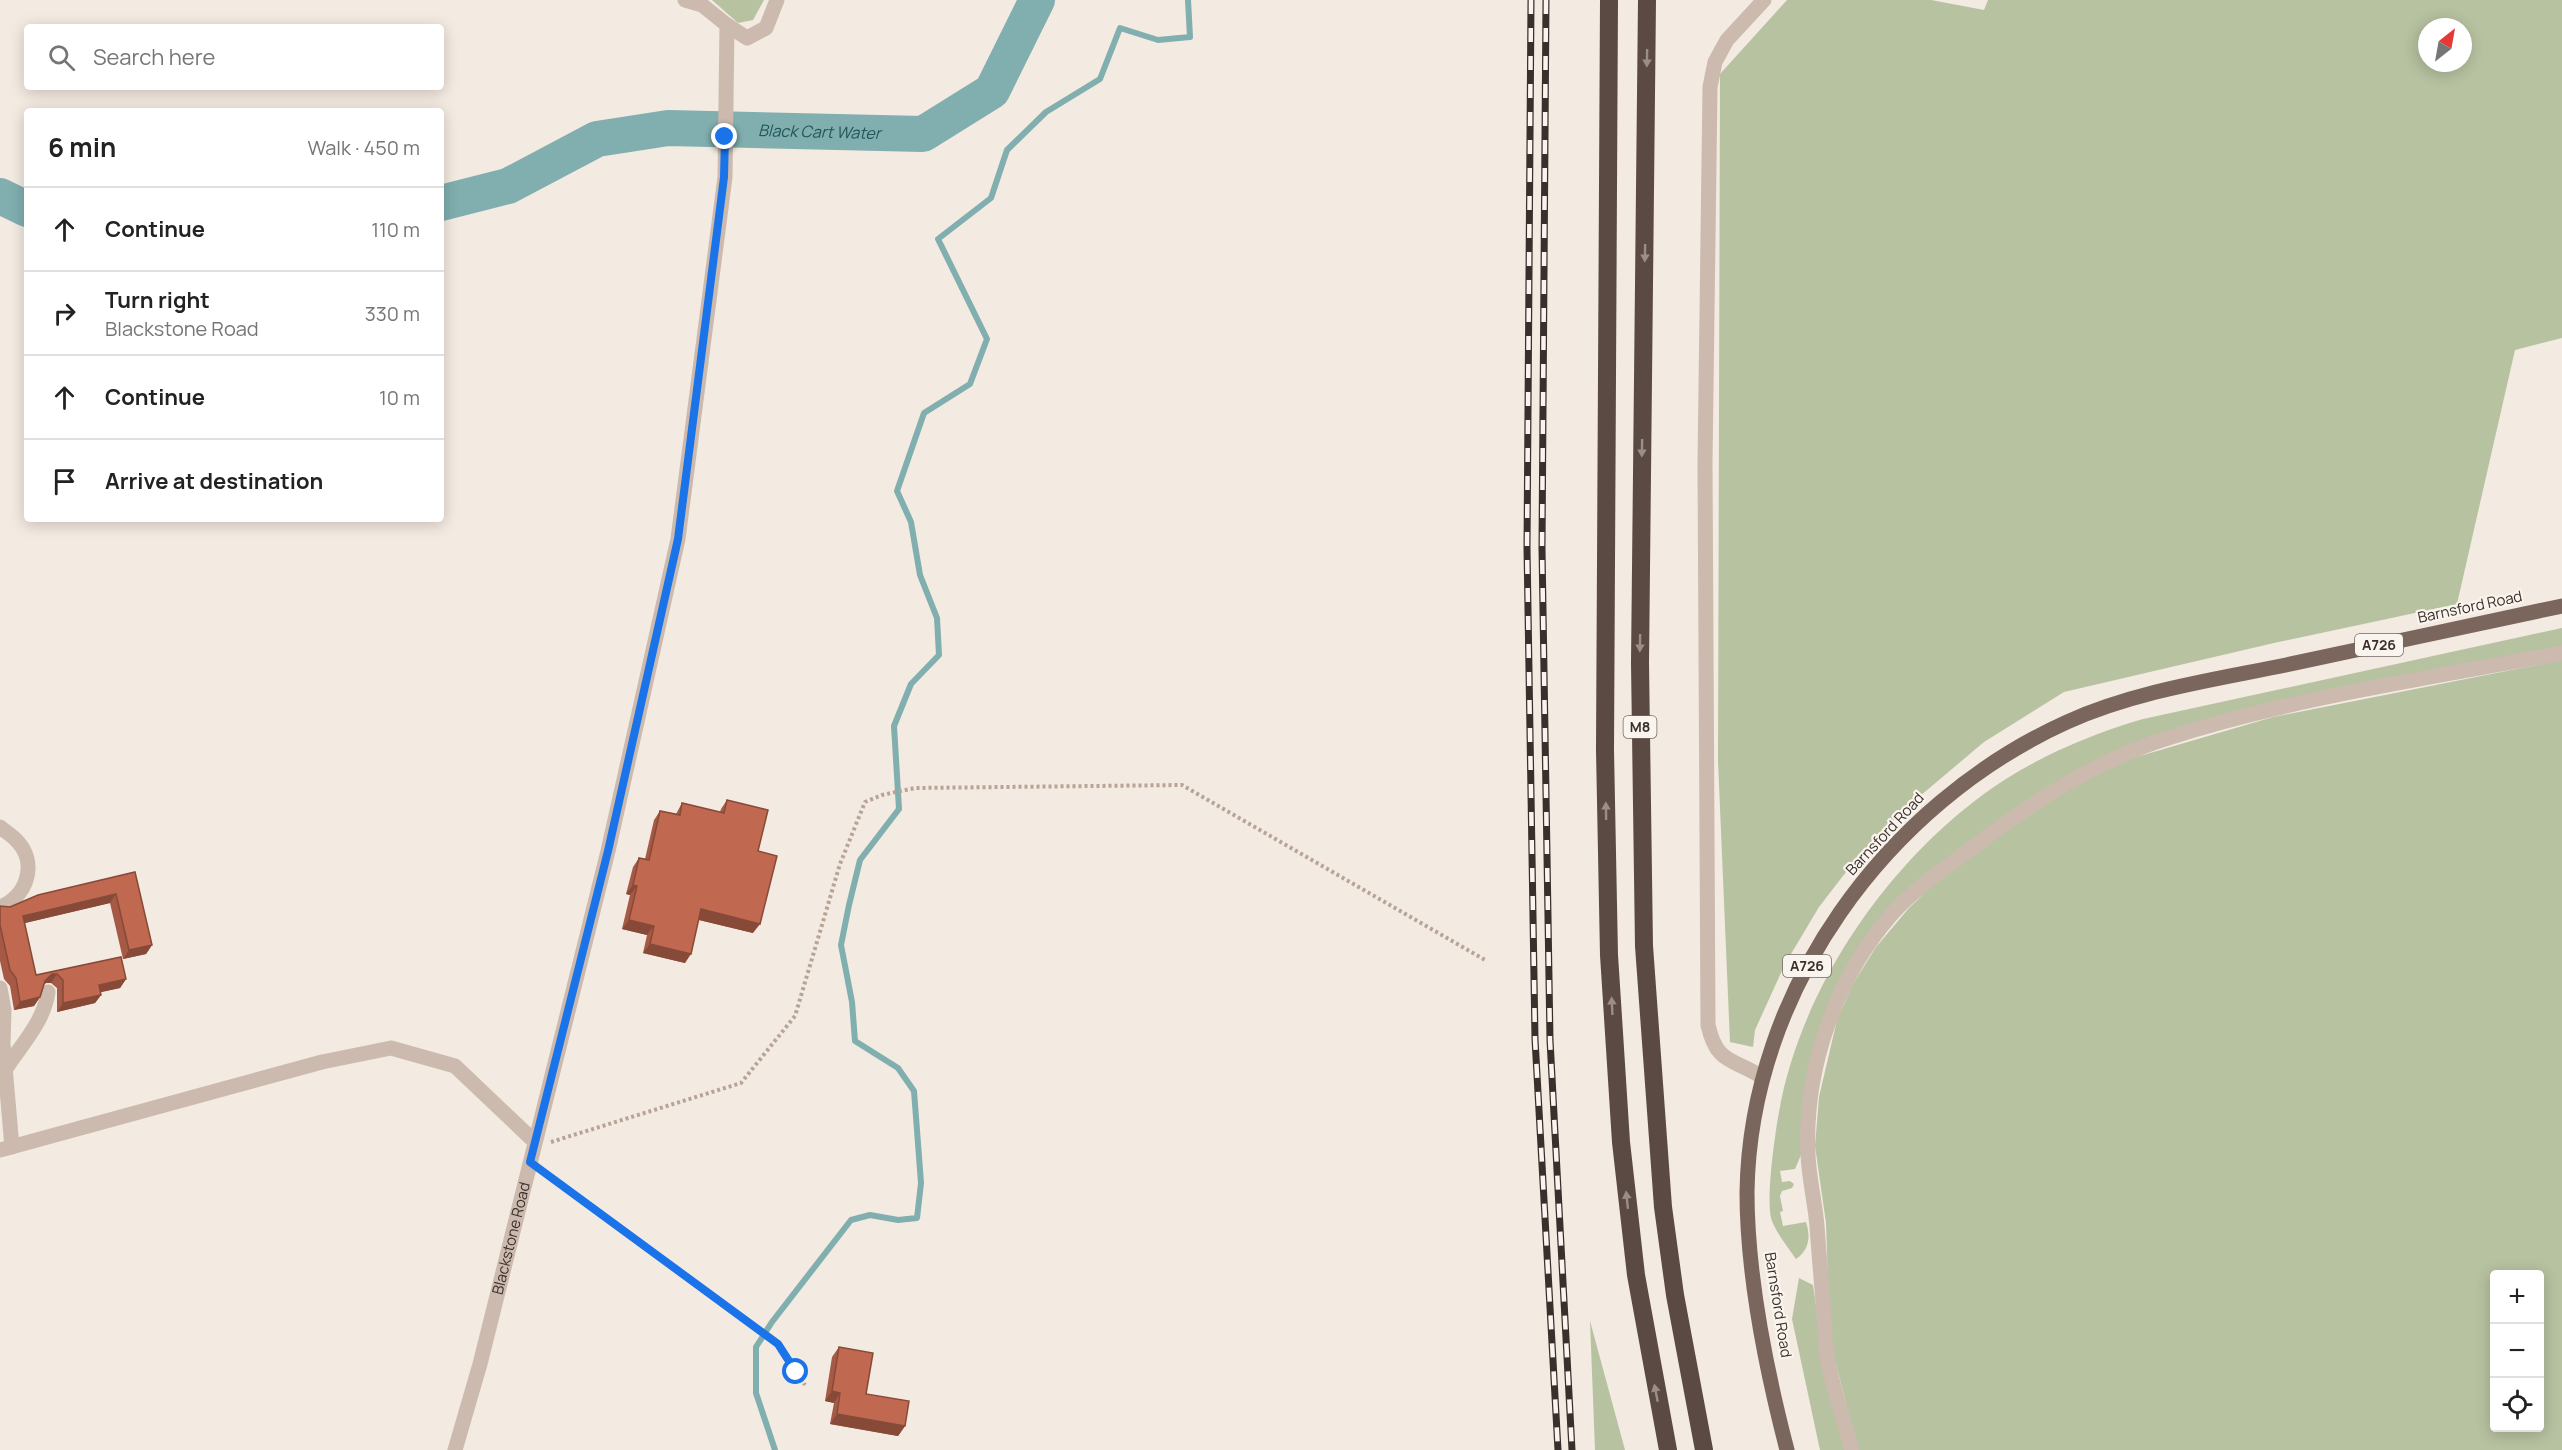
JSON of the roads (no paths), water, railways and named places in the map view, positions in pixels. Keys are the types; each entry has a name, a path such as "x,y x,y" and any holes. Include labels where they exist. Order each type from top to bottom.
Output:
{"highway":[{"name":"M8","path":"1609,0 1605,750 1609,955 1621,1142 1634,1263 1647,1349 1668,1450"},
{"name":"M8","path":"1647,0 1640,663 1644,946 1663,1208 1675,1295 1704,1450"}],"main road":[{"name":"Barnsford Road","path":"1787,1450 1766,1355 1749,1231 1749,1163 1762,1077 1779,1026 1809,962 1857,890 1891,850 1940,802 1998,760 2029,741 2101,708 2155,693 2562,606"}],"street":[{"path":"685,0 702,5 747,38 766,28 777,0"},
{"path":"1762,1077 1752,1070 1732,1064 1713,1044 1708,1025 1706,463 1710,87 1715,62 1727,40 1764,0"},
{"name":"Blackstone Road","path":"455,1450 480,1364 608,851 678,539 724,177 727,25"},
{"path":"1852,1450 1827,1360 1816,1218 1808,1156 1809,1115 1819,1053 1833,1012 1850,975 1871,941 1893,913 1930,880 2007,821 2056,788 2104,762 2165,739 2272,708 2562,653"},
{"path":"0,827 18,842 26,854 28,867 24,887 16,900 0,907"},
{"path":"0,988 4,1010 6,1149 322,1062 392,1048 454,1066 535,1142"},
{"path":"5,1070 24,1040 39,1022 46,1007 48,992"}],"waterway":[{"name":"Black Cart Water","path":"444,202 508,186 597,139 668,128 923,134 992,91 1037,0"},
{"path":"775,1450 756,1393 756,1347 772,1322 851,1220 870,1215 898,1220 917,1218 921,1183 914,1091 898,1068 855,1041 852,1002 841,945 860,860 899,809 894,726 911,684 939,655 937,618 920,575 911,522 897,491 924,413 970,384 987,339 938,239 991,198 1007,150 1046,112 1100,79 1120,28 1158,40 1190,37 1188,0"},
{"name":"Black Cart Water","path":"0,196 24,208"}],"railway":[{"path":"1531,0 1527,548 1535,1039 1558,1450"},
{"path":"1546,0 1542,548 1550,1040 1572,1450"}]}
